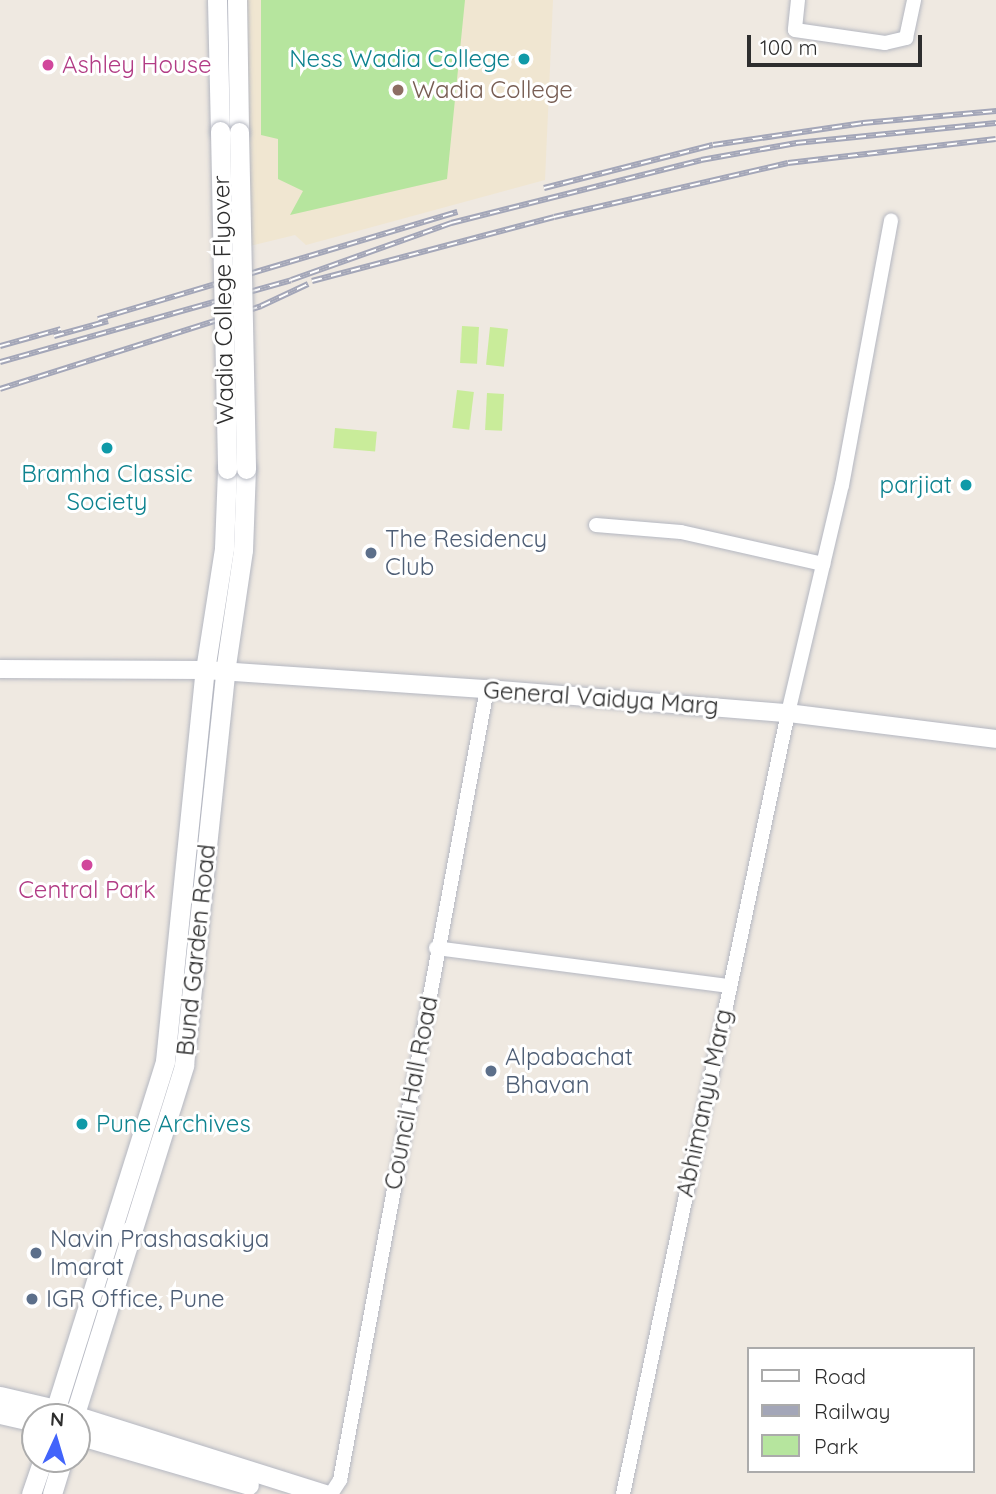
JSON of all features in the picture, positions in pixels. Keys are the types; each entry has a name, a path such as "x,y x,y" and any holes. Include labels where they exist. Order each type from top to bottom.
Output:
{"main road":[{"path":"217,0 229,131"},
{"path":"229,131 237,0"},
{"name":"Wadia College Flyover","path":"229,131 236,469"},
{"name":"Bund Garden Road","path":"57,1403 165,1061 205,670 236,469"},
{"name":"Bund Garden Road","path":"81,1403 184,1065 225,672 243,550 236,469"},
{"path":"0,1396 22,1403"},
{"path":"0,1414 21,1419"},
{"path":"91,1427 325,1494"},
{"path":"91,1428 280,1494"},
{"path":"31,1494 38,1473"},
{"path":"52,1494 59,1473"}],"street":[{"path":"798,0 795,30 885,43 906,38 914,0"},
{"name":"Abhimanyu Marg","path":"623,1494 729,986 823,564 891,220"},
{"path":"596,525 681,532 823,564"},
{"name":"General Vaidya Marg","path":"0,668 205,670 487,689 788,713 996,739"},
{"name":"Council Hall Road","path":"331,1494 341,1487 413,1096 436,948 487,689"},
{"path":"436,948 729,986"}],"shaded area":[{"name":"Wadia College","path":"247,0 553,0 545,180 306,245 295,235 246,247"}],"green space":[{"path":"261,0 465,0 447,179 290,215 303,191 278,179 278,139 261,135"},
{"path":"462,326 479,327 477,364 460,363"},
{"path":"490,327 508,329 504,367 486,365"},
{"path":"457,390 474,392 469,430 452,428"},
{"path":"487,393 504,394 502,431 485,430"},
{"path":"335,428 377,432 375,452 333,448"}],"railway":[{"path":"544,188 713,145 863,123 996,111"},
{"path":"0,362 291,280 451,223 701,160 796,143 996,123"},
{"path":"312,281 554,217 788,163 996,139"},
{"path":"98,319 457,212"},
{"path":"0,389 261,306 308,284"},
{"path":"54,336 108,321"},
{"path":"0,346 61,329"}],"place":[{"name":"Ness Wadia College","path":"524,59"},
{"name":"Ashley House","path":"48,65"},
{"name":"Wadia College","path":"398,90"},
{"name":"Bramha Classic Society","path":"107,448"},
{"name":"parjiat","path":"966,485"},
{"name":"The Residency Club","path":"371,553"},
{"name":"Central Park","path":"87,865"},
{"name":"Alpabachat Bhavan","path":"491,1071"},
{"name":"Pune Archives","path":"82,1124"},
{"name":"Navin Prashasakiya Imarat","path":"36,1253"},
{"name":"IGR Office, Pune","path":"32,1299"}]}
